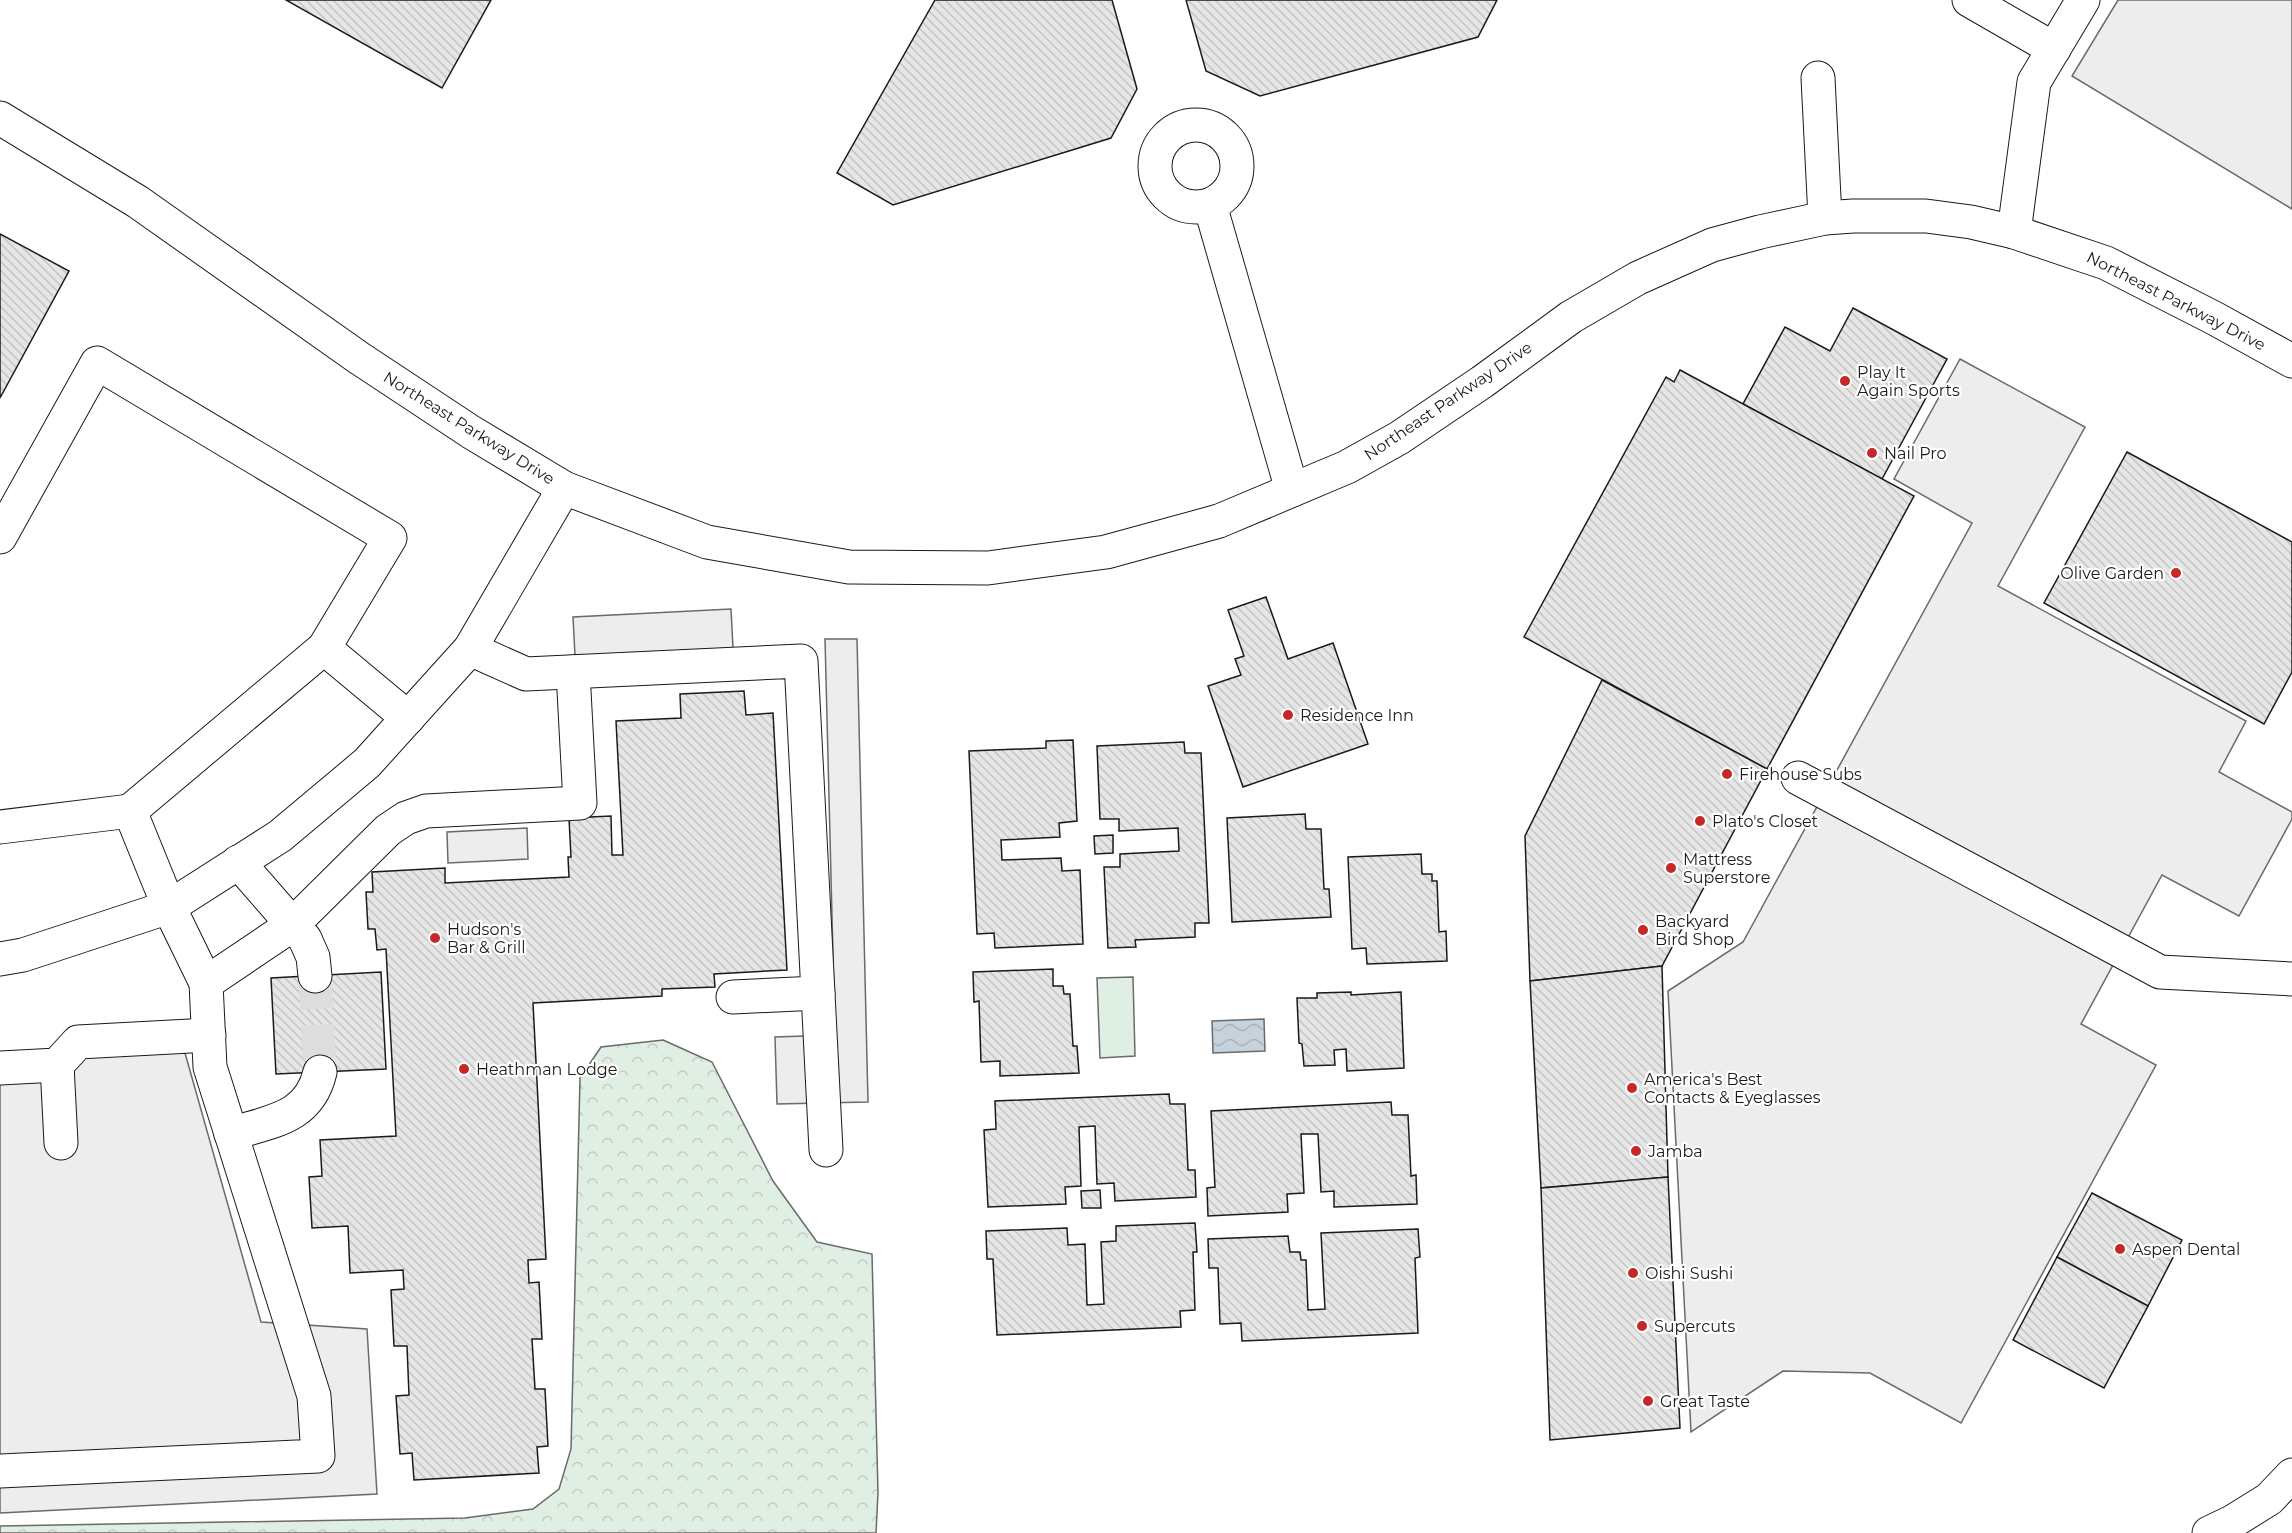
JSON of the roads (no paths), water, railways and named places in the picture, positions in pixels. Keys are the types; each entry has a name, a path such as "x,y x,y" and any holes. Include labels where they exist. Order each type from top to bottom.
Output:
{"main road":[{"path":"1969,0 2054,49"},
{"path":"2014,232 2034,82 2082,0"},
{"path":"1818,78 1825,218"},
{"name":"Northeast Parkway Drive","path":"0,118 138,202 359,358 471,432 564,488 707,542 849,567 987,568 1106,552 1220,521 1347,467 1399,438 1482,382 1571,317 1638,278 1712,245 1825,218 1926,216 1971,222 2014,232 2106,263 2214,318 2292,362"},
{"path":"1210,205 1292,490"},
{"path":"0,537 97,363 390,538 324,648 130,811 0,827"},
{"path":"0,958 23,955 169,907 280,836 367,763 470,649 564,488"},
{"path":"324,648 408,718"},
{"path":"470,649 526,674 801,660 826,1150"},
{"path":"206,983 292,925 388,830 406,818 426,811 448,809 580,803 573,672"},
{"path":"1798,778 2160,972 2292,979"},
{"path":"0,1472 318,1456 314,1396 210,1067 206,983 169,907 130,811"},
{"path":"238,862 305,939 313,957 315,976"},
{"path":"733,997 818,993"},
{"path":"0,1068 57,1065 78,1042 208,1035"},
{"path":"57,1065 61,1143"},
{"path":"231,1134 288,1116 300,1109 310,1099 317,1086 320,1072"},
{"path":"2209,1533 2269,1499 2292,1475"}],"water":[{"path":"1264,1019 1265,1051 1213,1053 1212,1021"}],"tunnel":[{"path":"315,976 320,1072"}],"place":[{"name":"Play It Again Sports","path":"1845,381"},
{"name":"Nail Pro","path":"1872,453"},
{"name":"Olive Garden","path":"2176,573"},
{"name":"Residence Inn","path":"1288,715"},
{"name":"Firehouse Subs","path":"1727,774"},
{"name":"Plato's Closet","path":"1700,821"},
{"name":"Mattress Superstore","path":"1671,868"},
{"name":"Backyard Bird Shop","path":"1643,930"},
{"name":"Hudson's Bar & Grill","path":"435,938"},
{"name":"Heathman Lodge","path":"464,1069"},
{"name":"America's Best Contacts & Eyeglasses","path":"1632,1088"},
{"name":"Jamba","path":"1636,1151"},
{"name":"Aspen Dental","path":"2120,1249"},
{"name":"Oishi Sushi","path":"1633,1273"},
{"name":"Supercuts","path":"1642,1326"},
{"name":"Great Taste","path":"1648,1401"}]}
